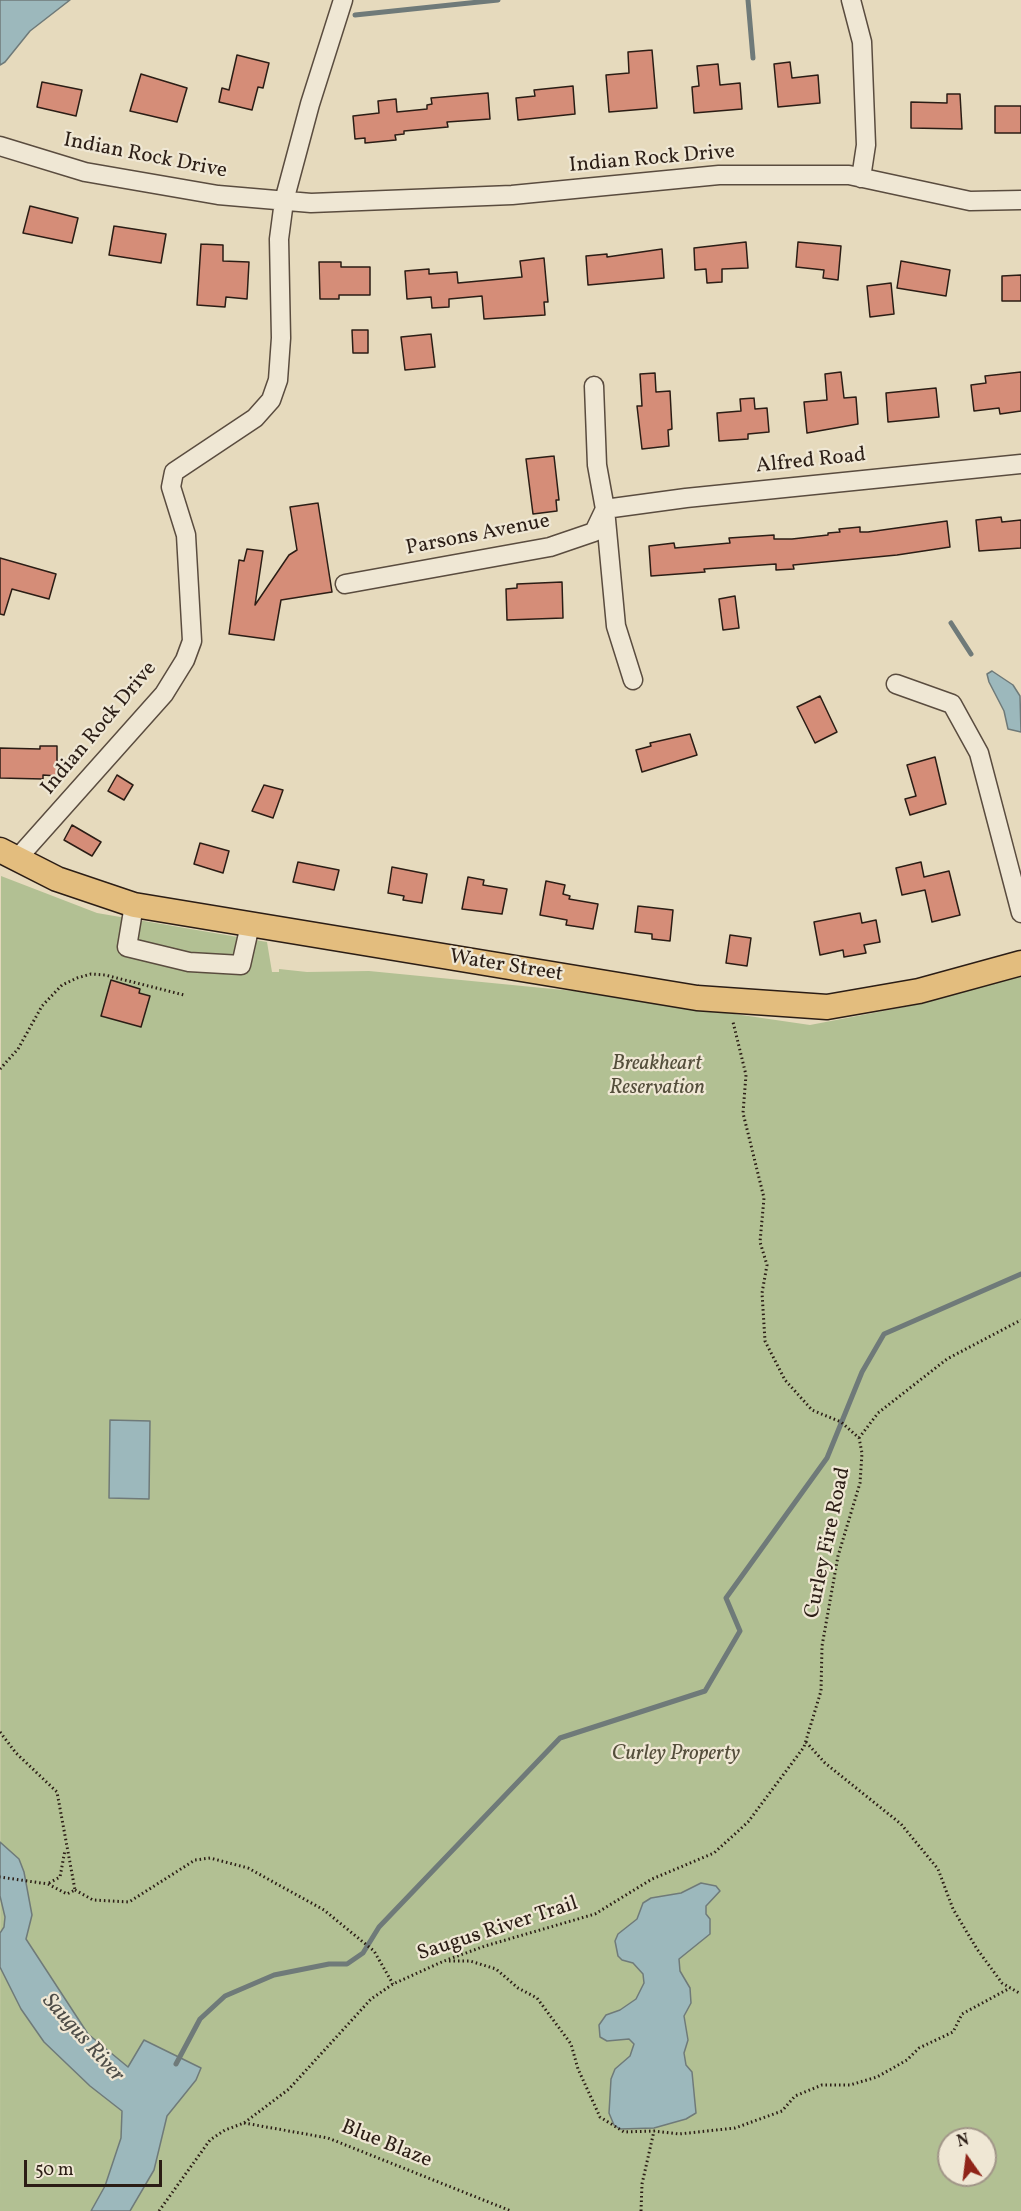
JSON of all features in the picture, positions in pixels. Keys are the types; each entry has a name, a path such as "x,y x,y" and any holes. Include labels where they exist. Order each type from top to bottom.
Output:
{"main road":[{"name":"Water Street","path":"8,855 80,888 134,905 697,998 826,1007 919,991 1021,963"}],"street":[{"path":"284,201 310,104 343,0"},
{"path":"851,0 862,42 866,145 861,178"},
{"name":"Indian Rock Drive","path":"0,146 85,172 218,195 311,203 512,195 719,175 849,175 970,201 1021,200"},
{"name":"Indian Rock Drive","path":"8,855 164,694 185,660 192,641 189,570 186,535 171,487 174,472 255,418 270,400 278,380 281,338 279,239 284,201"},
{"path":"594,386 597,465 605,508 616,626 633,680"},
{"name":"Alfred Road","path":"605,508 1021,464"},
{"name":"Parsons Avenue","path":"345,584 550,547 594,532 605,508"},
{"path":"896,684 952,704 980,753 1021,913"},
{"path":"134,905 127,947 189,962 241,965 250,925"}],"path":[{"path":"0,1069 18,1049 42,1006 62,985 77,978 92,974 105,975 184,995"},
{"path":"729,1001 746,1075 743,1113 765,1198 760,1242 767,1265 762,1293 765,1341 785,1380 812,1410 841,1422 859,1438 878,1413 947,1359 1021,1320"},
{"name":"Curley Fire Road","path":"806,1742 821,1691 822,1646 838,1556 860,1483 859,1438"},
{"path":"0,1732 16,1753 57,1792 65,1848 75,1890 93,1900 129,1902 195,1860 210,1858 248,1868 324,1910 374,1951 393,1984"},
{"path":"806,1742 825,1763 908,1833 938,1869 953,1909 977,1949 1002,1983 1021,1994"},
{"name":"Saugus River Trail","path":"159,2211 210,2140 225,2130 244,2123 289,2088 371,1999 393,1984 485,1946 595,1914 652,1879 714,1853 748,1822 788,1771 806,1742"},
{"path":"48,1884 60,1878 65,1848"},
{"path":"0,1877 48,1884 67,1894 75,1890"},
{"path":"444,1962 470,1961 496,1969 518,1988 537,1998 571,2044 578,2069 600,2117 624,2132 654,2131 679,2134 735,2128 782,2111 795,2097 822,2085 850,2085 878,2077 907,2060 919,2048 953,2032 962,2014 1010,1988"},
{"name":"Blue Blaze","path":"244,2123 328,2138 512,2211"},
{"path":"640,2211 642,2184 654,2131"}],"green space":[{"name":"Curley Property","path":"1,876 97,913 267,942 272,972 279,972 279,969 307,972 369,971 584,992 810,1025 925,1003 989,980 1021,976 1021,2211 0,2211"}],"water":[{"path":"0,0 70,0 30,31 0,65"},
{"path":"992,671 1013,685 1020,696 1021,732 1008,729 1004,711 989,682 987,674"},
{"path":"110,1420 150,1421 149,1499 109,1498"},
{"name":"Saugus River","path":"0,1842 19,1859 24,1872 32,1915 26,1939 88,2034 128,2067 144,2040 201,2068 196,2080 167,2116 154,2170 130,2211 91,2211 105,2186 121,2138 122,2111 90,2086 44,2042 21,2009 0,1967 0,1933 4,1927 5,1917 0,1896"},
{"path":"701,1883 716,1886 720,1891 706,1906 706,1914 710,1919 710,1934 679,1959 680,1971 690,1988 691,2003 684,2016 688,2040 684,2053 686,2065 692,2072 696,2113 686,2119 654,2128 620,2129 614,2125 609,2113 611,2079 615,2069 630,2056 634,2044 629,2039 607,2041 600,2037 599,2025 606,2015 620,2010 636,1999 644,1983 643,1974 633,1963 622,1960 618,1956 615,1941 618,1934 637,1919 643,1903 651,1898 681,1893"}],"building":[{"path":"652,50 657,108 609,112 606,75 629,73 628,52"},
{"path":"237,55 269,63 263,88 258,87 252,110 219,102 222,88 229,90"},
{"path":"790,62 792,78 818,75 820,103 778,107 774,64"},
{"path":"718,64 720,85 740,83 742,109 694,113 692,87 699,86 697,66"},
{"path":"141,74 187,88 177,122 130,111"},
{"path":"42,82 82,90 76,116 37,107"},
{"path":"573,86 575,114 518,120 516,98 535,96 534,90"},
{"path":"488,93 490,119 447,122 448,127 404,131 404,134 395,135 396,140 365,143 365,138 355,139 353,116 379,113 378,101 396,99 397,112 427,109 427,105 432,104 431,98"},
{"path":"947,94 960,94 962,129 911,128 911,102 947,103"},
{"path":"995,106 1021,106 1021,133 995,133"},
{"path":"30,206 78,218 72,243 23,233"},
{"path":"114,226 166,234 161,263 109,255"},
{"path":"746,242 748,268 722,269 722,282 707,283 706,269 695,270 694,248"},
{"path":"798,242 841,246 838,280 823,278 824,270 796,267"},
{"path":"201,244 223,245 223,261 249,262 247,299 226,297 225,307 197,305"},
{"path":"662,249 664,278 588,285 586,256 607,254 607,257"},
{"path":"544,258 548,302 544,302 545,315 484,319 482,296 449,299 449,307 432,308 431,297 407,299 405,271 429,269 429,274 457,272 458,283 522,277 520,261"},
{"path":"901,261 950,270 946,296 897,288"},
{"path":"319,262 341,262 341,267 370,267 370,295 339,295 339,299 320,299"},
{"path":"1021,275 1021,301 1002,301 1002,276"},
{"path":"891,283 894,314 870,317 867,286"},
{"path":"352,330 368,330 368,353 353,353"},
{"path":"431,334 435,367 405,370 401,337"},
{"path":"841,372 844,398 856,397 858,424 807,433 804,402 827,400 825,374"},
{"path":"1021,372 1021,411 1000,414 999,408 974,411 971,385 986,383 985,376"},
{"path":"655,373 656,392 670,391 672,429 668,430 669,446 642,449 637,406 642,406 640,374"},
{"path":"936,388 939,417 888,422 886,393"},
{"path":"754,398 755,409 767,408 769,432 748,434 748,439 719,441 717,413 741,411 740,399"},
{"path":"554,456 559,500 556,500 557,511 533,514 526,459"},
{"path":"318,503 332,592 281,600 274,640 229,634 239,560 244,561 247,549 263,551 255,605 289,555 297,550 290,507"},
{"path":"1001,517 1002,522 1021,520 1021,548 979,551 976,520"},
{"path":"947,521 950,547 897,555 793,565 794,569 776,570 776,564 704,569 705,572 651,576 649,546 674,543 675,548 730,543 729,538 774,535 774,539 792,539 828,535 828,533 840,532 839,529 860,527 860,532 868,532"},
{"path":"0,558 56,574 49,599 12,589 4,615 0,614"},
{"path":"562,582 563,618 507,620 506,589 517,588 517,584"},
{"path":"735,596 739,628 723,630 719,599"},
{"path":"820,696 837,732 815,743 797,707"},
{"path":"690,734 697,755 642,772 636,750 651,746 650,743"},
{"path":"40,746 57,746 57,776 43,775 43,779 0,778 0,748 40,749"},
{"path":"935,757 946,804 910,815 905,799 916,796 907,765"},
{"path":"117,775 133,785 124,800 108,791"},
{"path":"264,785 283,790 273,818 252,811"},
{"path":"72,825 101,842 92,856 64,840"},
{"path":"200,843 229,851 223,873 194,864"},
{"path":"298,862 339,870 334,890 293,882"},
{"path":"921,862 924,877 949,871 960,915 932,922 925,890 902,895 896,868"},
{"path":"392,867 427,874 422,903 403,900 404,896 388,893"},
{"path":"468,877 484,880 483,885 507,889 502,914 462,909"},
{"path":"546,881 565,885 563,894 570,896 569,899 598,904 593,929 566,925 567,920 540,915"},
{"path":"638,906 673,910 670,941 652,939 652,934 635,932"},
{"path":"860,913 862,923 876,920 880,942 864,945 866,953 844,957 843,950 820,955 814,922"},
{"path":"730,935 751,938 747,966 726,963"},
{"path":"111,980 140,989 139,993 150,996 141,1027 101,1016"}],"waterway":[{"path":"355,15 498,0"},
{"path":"748,0 753,58"},
{"path":"951,623 971,654"},
{"path":"176,2064 200,2019 225,1996 274,1975 329,1964 347,1964 363,1953 379,1927 560,1738 705,1691 740,1631 726,1598 827,1458 862,1372 884,1334 1021,1274"}],"park label":[{"name":"Breakheart Reservation","path":"657,1077"}]}
